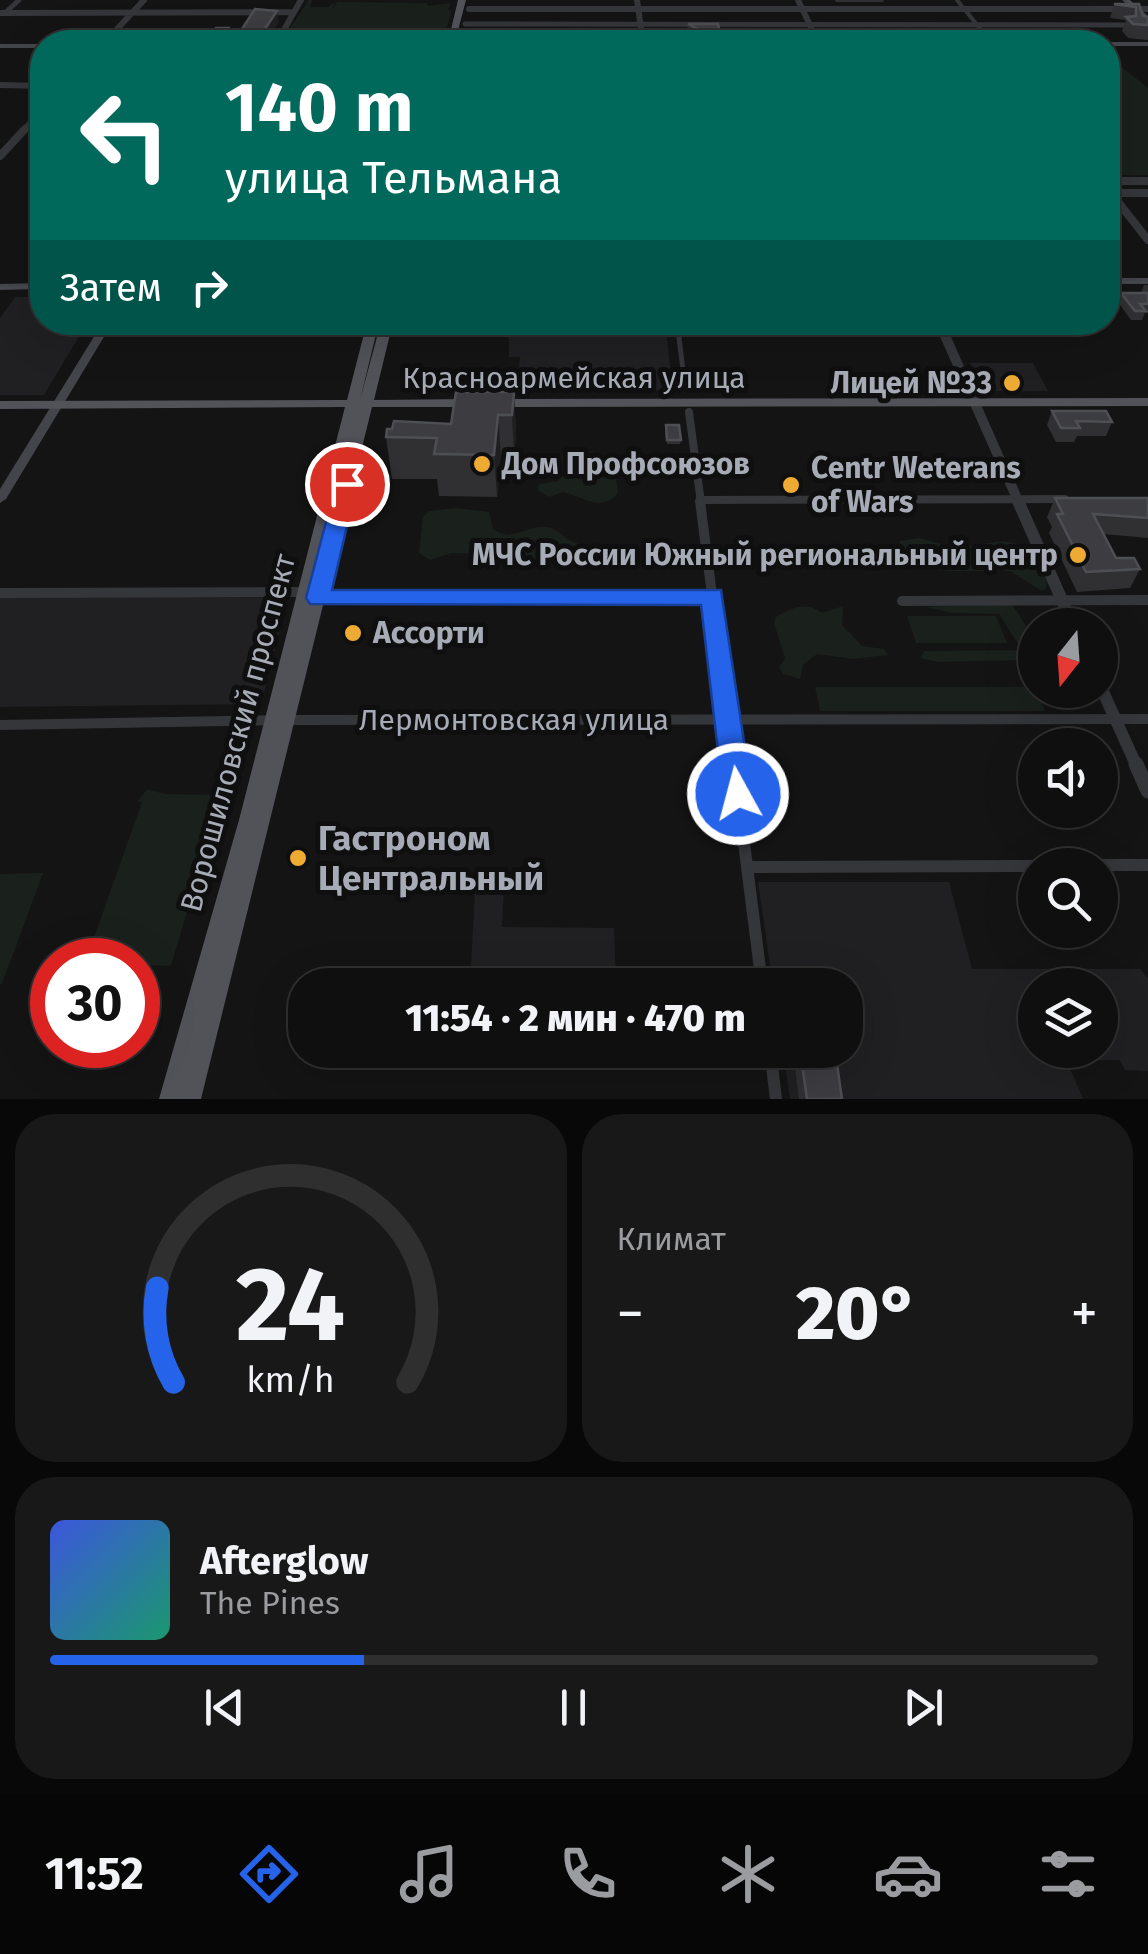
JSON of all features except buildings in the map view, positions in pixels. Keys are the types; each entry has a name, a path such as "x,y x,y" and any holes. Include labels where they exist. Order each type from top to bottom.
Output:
{"main road":[{"path":"454,30 462,0"},
{"path":"1125,0 1146,24"},
{"path":"1136,0 1147,10"},
{"path":"464,30 470,4"},
{"path":"1120,45 1148,45"},
{"path":"0,47 30,47"},
{"path":"1120,281 1148,281"},
{"path":"0,286 30,286"},
{"path":"0,499 100,335"},
{"name":"Ворошиловский проспект","path":"190,1099 358,407 371,335"},
{"name":"Ворошиловский проспект","path":"358,407 383,335"},
{"name":"Красноармейская улица","path":"0,408 358,407 687,398 1148,411"},
{"name":"Красноармейская улица","path":"977,407 1148,402"},
{"name":"Ворошиловский проспект","path":"170,1099 279,721"}],"street":[{"path":"3,13 20,0"},
{"path":"116,30 144,0"},
{"path":"284,30 301,0"},
{"path":"637,0 640,30"},
{"path":"798,0 812,30"},
{"path":"957,0 982,30"},
{"path":"470,4 638,10 1147,10"},
{"path":"3,13 294,12"},
{"path":"465,24 1127,25"},
{"path":"0,86 30,86"},
{"path":"0,156 30,123"},
{"path":"1120,181 1148,181"},
{"path":"1120,193 1148,193"},
{"path":"1120,206 1148,240"},
{"path":"679,335 760,968"},
{"path":"945,335 1066,608"},
{"path":"700,500 1073,499"},
{"path":"0,593 712,596"},
{"path":"902,600 1148,600"},
{"path":"1110,708 1148,790"},
{"name":"Лермонтовская улица","path":"0,726 279,721 1148,719"},
{"path":"1118,865 1148,865"},
{"path":"746,868 1018,866"},
{"path":"772,1068 776,1099"}],"shaded area":[{"path":"309,0 310,7 328,7 335,2 332,10 337,2 428,3 427,6 451,3 446,30 288,30"},
{"path":"1120,66 1148,88 1148,175 1120,175"},
{"path":"15,297 30,297 30,335 80,335 44,395 0,395 0,318"},
{"path":"509,335 666,335 673,390 517,390 520,357 509,357"},
{"name":"Лицей №33","path":"970,363 1033,363 1048,391 984,391"},
{"path":"589,452 620,457 615,470 618,493 612,499 592,502 563,492 549,497 538,490 539,484 558,481 561,470 554,456"},
{"path":"456,508 489,512 493,529 500,533 546,527 588,547 578,560 535,561 515,555 452,553 430,560 419,553 423,517 429,511"},
{"path":"919,538 952,546 1012,543 1030,555 1040,568 1046,589 1042,591 1010,571 948,571 906,565 898,552 900,541"},
{"path":"0,596 288,598 261,704 0,707"},
{"path":"1009,603 1018,613 1018,644 999,614 952,613 926,607"},
{"path":"843,606 842,625 862,646 884,649 888,655 853,659 817,654 803,665 800,679 783,674 779,667 785,659 774,623 776,617 799,607 811,607 822,613"},
{"path":"907,616 996,616 1007,643 916,643"},
{"path":"1018,650 1018,660 938,662 920,658 924,651"},
{"path":"815,687 1018,687 1018,708 1045,711 820,711"},
{"path":"147,789 165,794 222,795 170,966 160,966 160,938 94,938 142,802 138,801"},
{"path":"497,870 504,883 502,927 614,928 615,968 471,968 476,871"},
{"path":"43,873 2,984 0,984 0,874"},
{"path":"758,882 949,882 972,969 1018,969 1018,1068 1070,1068 1083,1099 790,1099 786,1068 863,1068 863,968 771,968"},
{"path":"1118,969 1140,969 1148,978 1148,1071 1125,1070 1120,1060"}],"tram line":[{"path":"1128,0 1148,18"},
{"path":"1120,282 1148,282"},
{"path":"0,288 30,287"}],"place":[{"name":"Лицей №33","path":"1012,383"},
{"name":"Дом Профсоюзов","path":"482,464"},
{"name":"Centr Weterans of Wars","path":"791,485"},
{"name":"МЧС России Южный региональный центр","path":"1078,555"},
{"name":"Ассорти","path":"353,633"},
{"name":"Гастроном Центральный","path":"298,858"}],"route":[{"path":"347,484 318,598 712,596 738,794"}]}
